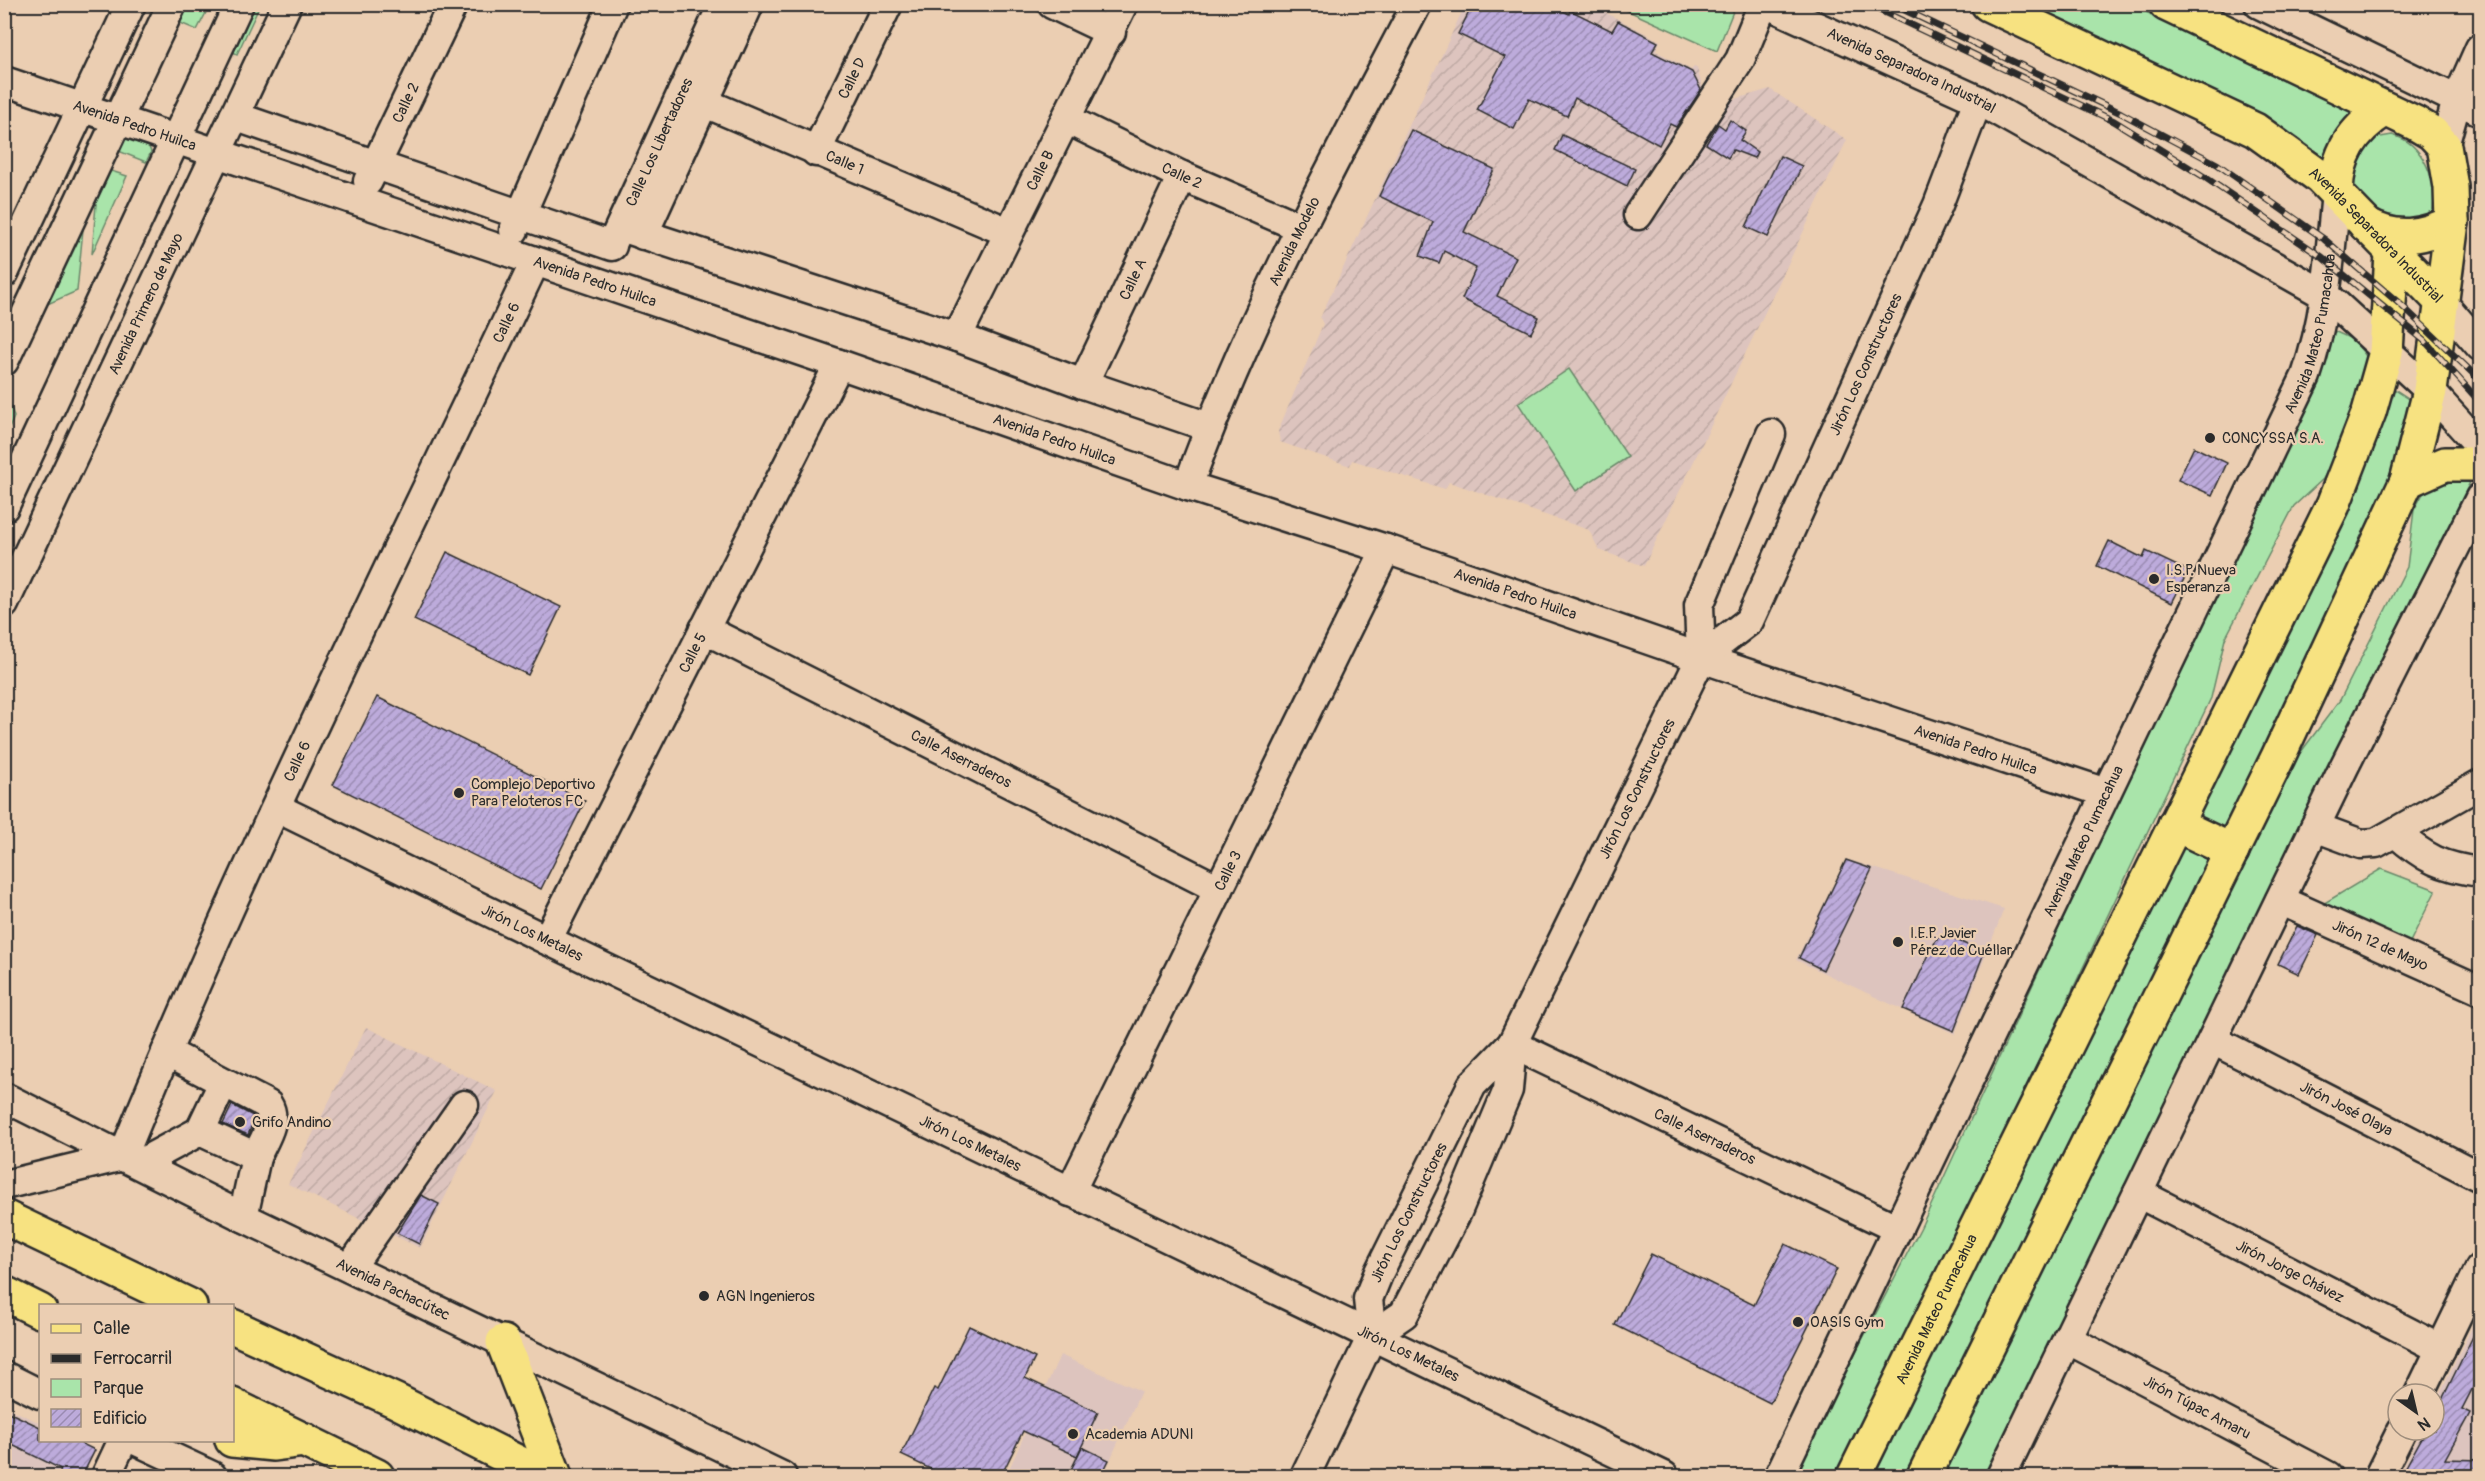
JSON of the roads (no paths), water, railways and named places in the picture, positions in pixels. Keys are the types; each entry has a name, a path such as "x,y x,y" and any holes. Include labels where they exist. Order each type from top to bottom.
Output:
{"main road":[{"name":"Avenida Separadora Industrial","path":"1988,4 2254,130 2320,177 2392,254 2441,301"},
{"path":"2166,4 2432,134 2444,146"},
{"path":"2336,192 2338,168 2346,145 2357,131 2384,110"},
{"name":"Avenida Separadora Industrial","path":"2441,301 2452,222 2451,187 2444,146"},
{"path":"2365,224 2386,234 2410,237 2439,230 2452,222"},
{"name":"Avenida Mateo Pumacahua","path":"1854,1476 2175,824 2298,582 2333,504 2369,412 2386,352 2392,254"},
{"path":"1924,1476 2232,851 2407,481 2430,391 2441,301"},
{"path":"2407,481 2445,464 2481,464"},
{"path":"2175,824 2232,851"},
{"path":"4,1217 188,1304"},
{"path":"4,1293 39,1310"},
{"path":"234,1327 396,1401 545,1476"},
{"path":"503,1342 555,1476"},
{"path":"234,1406 376,1476"},
{"path":"234,1440 274,1444 307,1440"}],"street":[{"path":"4,273 131,4"},
{"path":"4,361 172,4"},
{"path":"4,507 239,4"},
{"name":"Avenida Primero de Mayo","path":"4,604 287,4"},
{"name":"Calle 2","path":"360,201 375,165 453,4"},
{"path":"506,251 519,214 613,4"},
{"name":"Calle Los Libertadores","path":"693,97 723,4"},
{"name":"Calle Los Libertadores","path":"598,282 625,236 693,97 749,4"},
{"name":"Calle D","path":"816,152 888,4"},
{"path":"1052,4 1111,32"},
{"name":"Calle B","path":"957,337 1123,4"},
{"name":"Avenida Modelo","path":"1188,486 1209,427 1300,227 1417,4"},
{"path":"1638,215 1740,60 1765,4"},
{"name":"Avenida Separadora Industrial","path":"1765,4 1978,100 2327,296 2430,391 2481,446"},
{"path":"2259,4 2306,15 2469,106"},
{"path":"2444,146 2469,106 2481,48"},
{"name":"Avenida Pedro Huilca","path":"4,81 839,364 1188,486 1386,549 1701,658 2106,793"},
{"name":"Calle 1","path":"693,97 816,152 1008,232"},
{"name":"Jirón Los Constructores","path":"1372,1335 1368,1299 1379,1272 1472,1085 1512,1044 1701,658 1749,621 1938,205 1978,100"},
{"path":"234,116 519,214 625,236 957,337 1083,384 1209,427"},
{"name":"Calle 2","path":"1066,119 1182,176 1300,227"},
{"name":"Calle A","path":"1083,384 1182,176"},
{"name":"Avenida Mateo Pumacahua","path":"1779,1476 2306,375 2319,336 2327,296 2336,192"},
{"name":"Calle 6","path":"131,1160 165,1052 277,808 535,262"},
{"path":"2441,301 2481,346"},
{"name":"Calle 5","path":"547,940 839,364"},
{"path":"1701,658 1700,605 1771,434"},
{"path":"2001,1476 2315,827 2481,498"},
{"name":"Calle 3","path":"1070,1192 1386,549"},
{"name":"Calle Aserraderos","path":"704,629 1219,889"},
{"path":"2315,827 2361,844 2376,843 2481,784"},
{"name":"Jirón Los Metales","path":"277,808 1070,1192 1664,1476"},
{"path":"2396,833 2429,860 2456,869 2481,872"},
{"name":"Jirón 12 de Mayo","path":"2280,900 2481,990"},
{"name":"Jirón José Olaya","path":"2213,1040 2481,1177"},
{"path":"1305,1476 1372,1335 1404,1314 1457,1212 1509,1090 1512,1044"},
{"name":"Calle Aserraderos","path":"1512,1044 1898,1229"},
{"path":"165,1052 268,1105 272,1112 272,1121 256,1157 243,1217"},
{"path":"4,1185 131,1160 200,1131 223,1083"},
{"name":"Avenida Pachacútec","path":"4,1097 243,1217 782,1476"},
{"path":"350,1269 464,1105"},
{"path":"200,1131 256,1157"},
{"name":"Jirón Jorge Chávez","path":"2138,1193 2441,1349"},
{"path":"2425,1382 2481,1268"},
{"name":"Jirón Túpac Amaru","path":"2067,1339 2328,1476"},
{"path":"4,1376 39,1394"},
{"path":"106,1476 122,1442"},
{"path":"139,1442 212,1476"},
{"path":"2379,1476 2396,1442"}],"railway":[{"path":"1867,4 2114,121 2206,178 2322,257 2425,341 2480,402"},
{"path":"1892,4 2121,113 2217,164 2324,239 2401,305 2480,380"}],"place":[{"name":"CONCYSSA S.A.","path":"2210,438"},
{"name":"I.S.P. Nueva Esperanza","path":"2154,579"},
{"name":"Complejo Deportivo Para Peloteros FC","path":"459,793"},
{"name":"I.E.P. Javier Pérez de Cuéllar","path":"1898,942"},
{"name":"Grifo Andino","path":"240,1122"},
{"name":"AGN Ingenieros","path":"704,1296"},
{"name":"OASIS Gym","path":"1798,1322"},
{"name":"Academia ADUNI","path":"1073,1434"}]}
